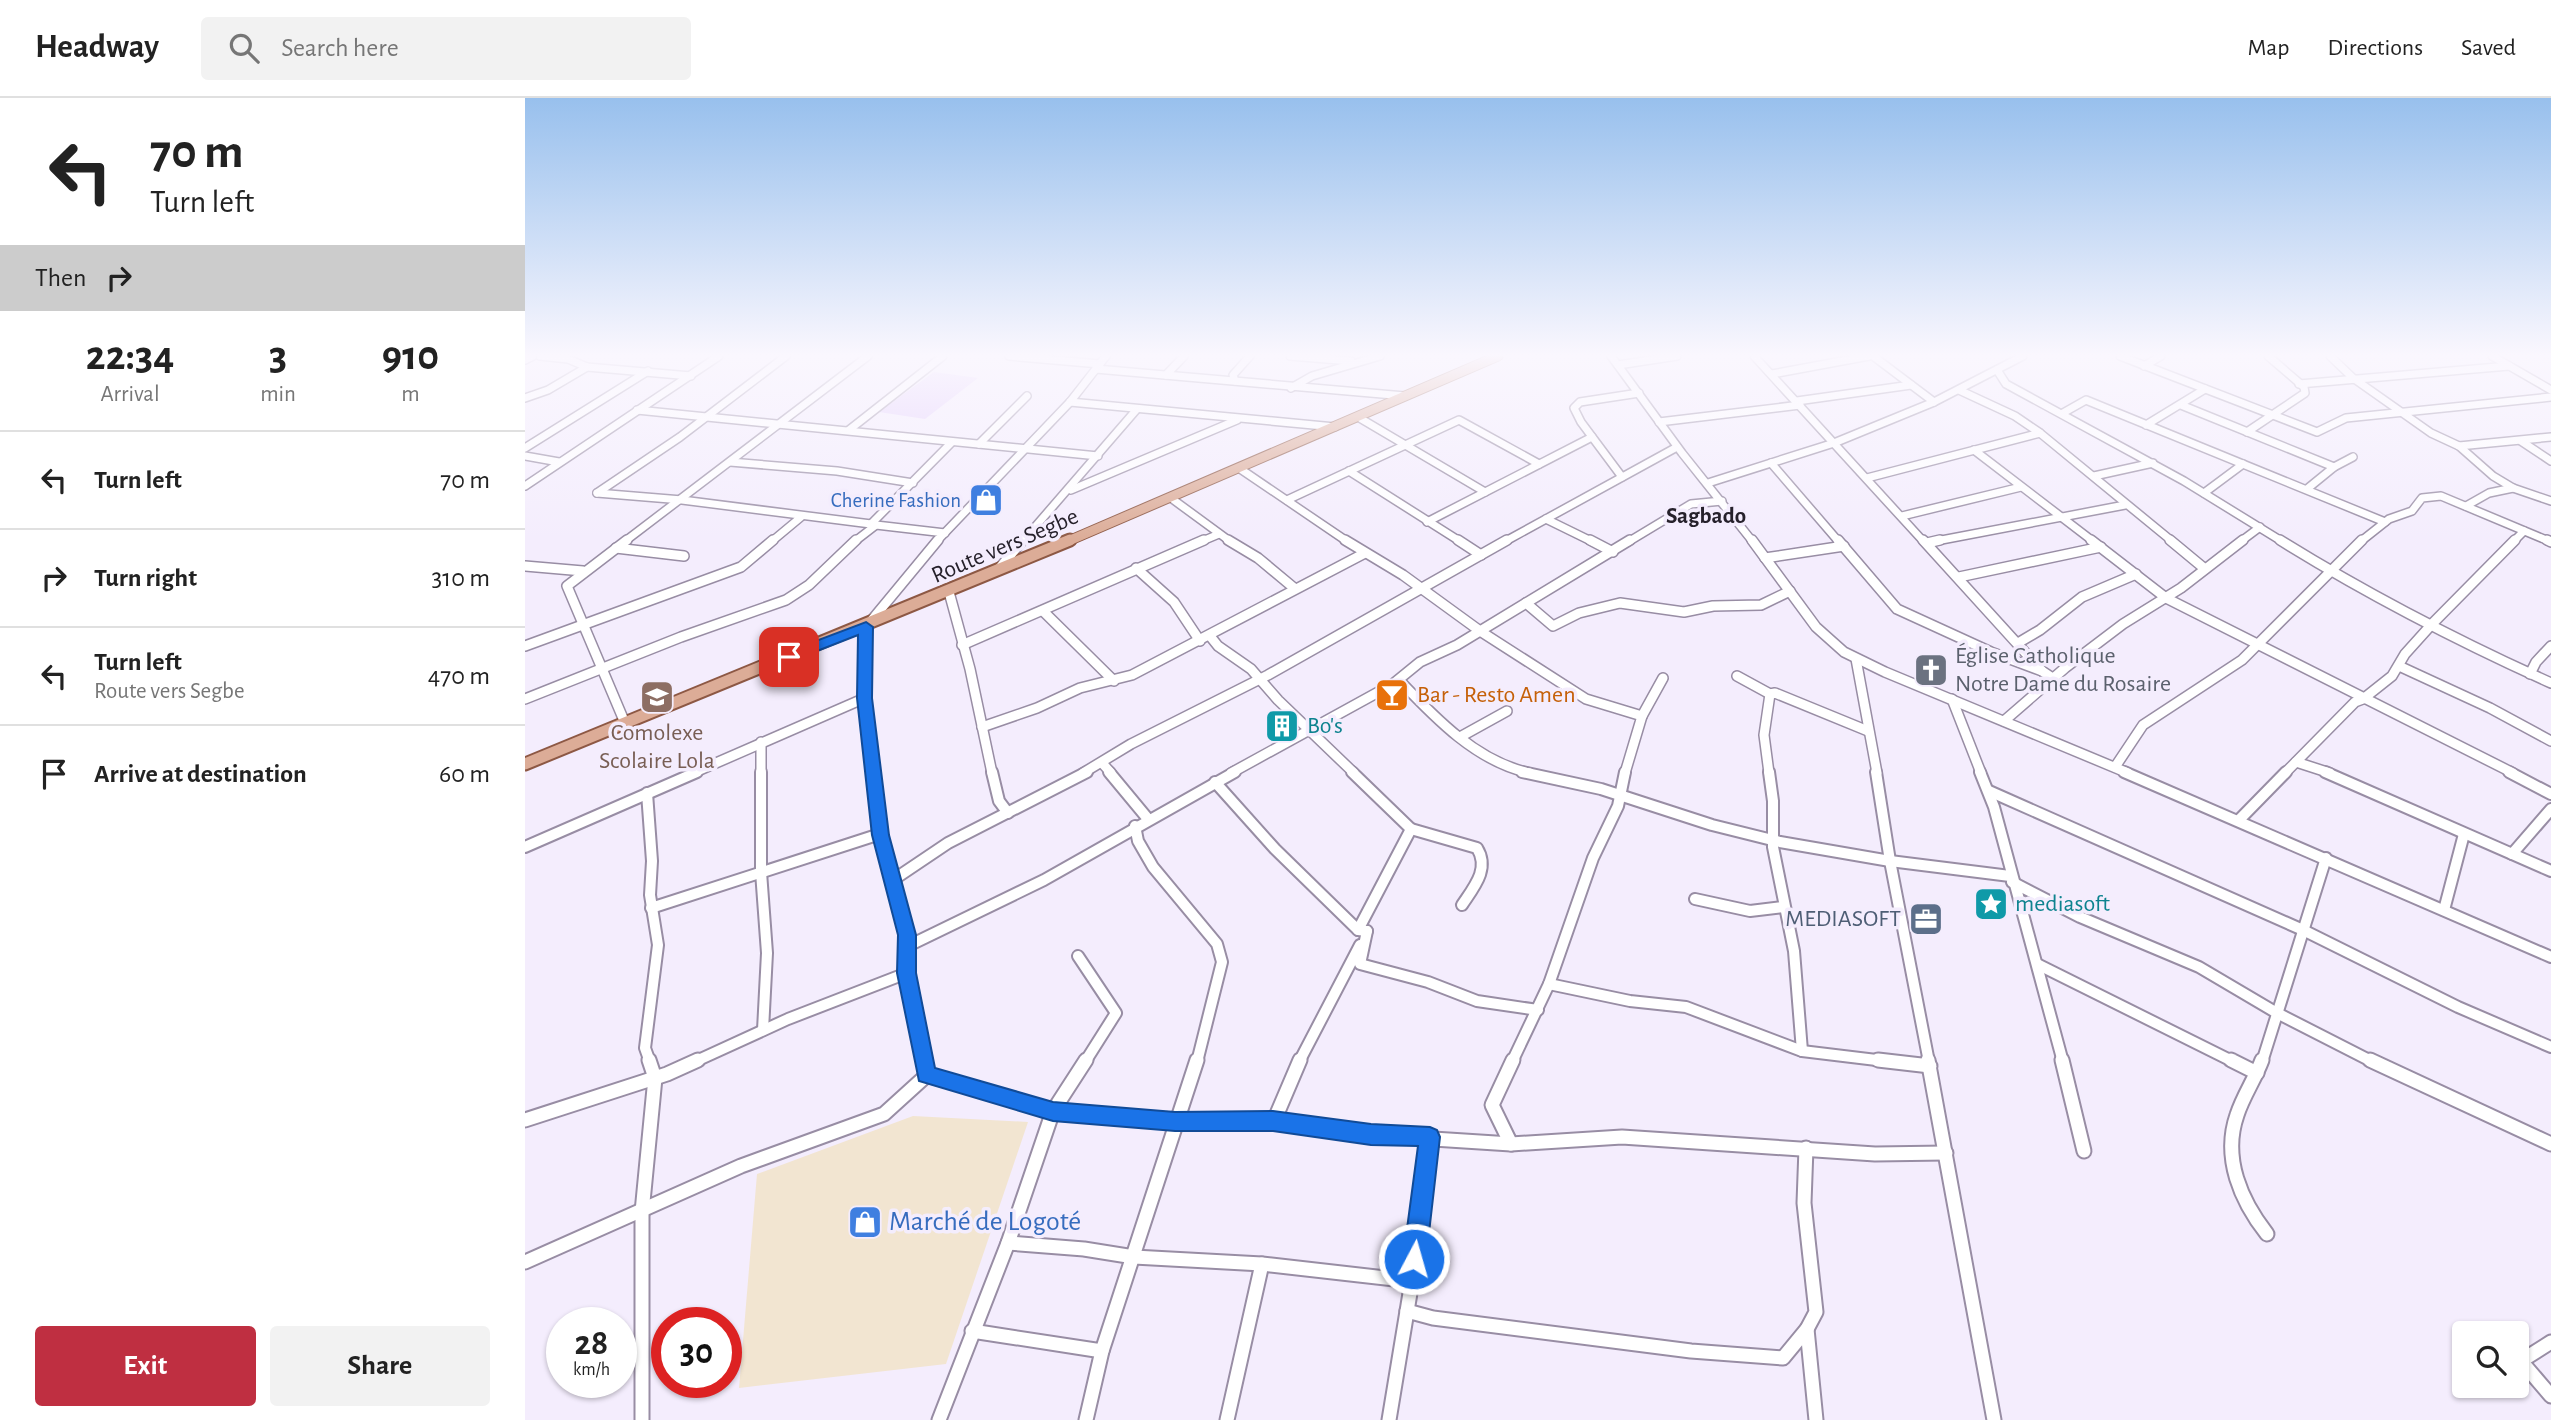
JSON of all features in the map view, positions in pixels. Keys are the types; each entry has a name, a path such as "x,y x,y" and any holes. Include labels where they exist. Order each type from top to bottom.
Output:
{"main road":[{"name":"Route vers Segbe","path":"525,764 866,627 1356,418"}],"street":[{"path":"525,448 573,418"},
{"path":"525,486 625,418"},
{"path":"706,418 597,493 682,500 945,533"},
{"path":"723,418 1098,456"},
{"path":"625,723 567,586 583,571 682,500 789,418"},
{"path":"849,430 865,418"},
{"path":"979,444 1005,418"},
{"path":"927,1074 907,973 908,946 880,835 865,698 866,627 945,533 1055,418"},
{"path":"995,573 1130,418"},
{"path":"1237,418 1335,427"},
{"path":"1067,491 1241,418"},
{"path":"1359,418 1485,492"},
{"path":"1579,418 1622,477"},
{"path":"1657,418 1823,635 1856,659 2239,820 2551,957"},
{"path":"1660,422 1692,418"},
{"path":"1812,418 2042,671"},
{"path":"1708,483 1834,443 1896,418"},
{"path":"2017,418 2094,476 2125,505 2205,569"},
{"path":"2071,418 2153,463 2330,572 2477,650 2551,683"},
{"path":"2128,418 2385,522"},
{"path":"2146,425 2159,418"},
{"path":"2212,418 2334,467"},
{"path":"2248,432 2267,418"},
{"path":"2278,418 2317,432 2350,418"},
{"path":"2410,418 2431,433 2459,446 2493,476 2513,488 2551,501"},
{"path":"1287,500 1458,420 1539,464"},
{"path":"1867,478 2040,433"},
{"path":"1427,522 1592,437"},
{"path":"2459,446 2551,437"},
{"path":"2520,441 2551,461"},
{"path":"525,699 786,600 809,585 873,524 952,442"},
{"path":"893,880 924,858 1102,763 1131,744 1260,679 1677,447"},
{"path":"1974,450 2166,598 2551,794"},
{"path":"525,456 559,462"},
{"path":"2307,489 2334,467 2353,457"},
{"path":"730,462 837,471 913,482"},
{"path":"1771,463 1902,613 2054,678"},
{"path":"2094,476 2153,463"},
{"path":"2204,494 2243,464"},
{"path":"1239,468 1402,575 1480,631 1542,668 1586,699 1642,716"},
{"path":"1349,471 1481,555"},
{"path":"1902,516 2021,486"},
{"path":"2466,506 2489,493 2513,488"},
{"path":"2115,767 2143,724 2203,688 2257,645 2385,522 2412,511 2422,498 2441,496 2551,542"},
{"path":"1171,498 1219,534 1258,558 1294,587"},
{"path":"908,946 1044,880 1135,826 1399,680 1420,662 1480,631 1691,504 1722,501"},
{"path":"1927,543 2125,505"},
{"path":"525,646 741,567 801,517"},
{"path":"1546,519 1613,552"},
{"path":"2004,721 2123,624 2166,598 2260,527"},
{"path":"2239,820 2355,702 2363,699 2392,676 2405,654 2524,531"},
{"path":"962,645 1219,534"},
{"path":"1765,558 1844,546"},
{"path":"1959,577 2101,547"},
{"path":"616,548 684,555"},
{"path":"982,727 1037,708 1080,688 1132,675 1210,636 1294,587 1365,553"},
{"path":"525,566 583,571"},
{"path":"1136,568 1174,602 1200,641"},
{"path":"2018,643 2040,631 2082,597 2136,574"},
{"path":"1526,603 1553,626 1579,613 1621,603 1683,612 1713,606 1761,605 1790,591"},
{"path":"949,592 995,788 999,802 1008,813"},
{"path":"1043,611 1114,681"},
{"path":"1210,636 1218,646 1251,669 1309,730 1412,829 1477,848 1484,861 1482,872 1462,905"},
{"path":"2530,674 2536,662 2551,646"},
{"path":"1856,659 1889,842 1890,861 1994,1420"},
{"path":"2399,666 2490,708 2551,741"},
{"path":"1737,676 1770,694 1775,693 1868,731"},
{"path":"1511,1144 1492,1105 1549,984 1593,858 1621,795 1628,759 1642,716 1663,678"},
{"path":"1399,680 1460,737 1492,762 1509,769 1621,795 1712,825 1773,840 2011,879 2080,917 2199,967 2277,1013 2551,1144"},
{"path":"1770,694 1764,735 1773,801 1773,840 1783,906 1794,951 1802,1051"},
{"path":"525,847 865,698"},
{"path":"1952,699 1989,791 2011,879 2037,964 2084,1151"},
{"path":"1460,737 1507,711"},
{"path":"761,742 761,872 767,953 763,1031"},
{"path":"2296,762 2338,776 2551,872"},
{"path":"1102,763 1149,819"},
{"path":"1215,782 1275,849 1362,931"},
{"path":"1989,791 2303,930 2462,1009 2551,1047"},
{"path":"642,1420 642,1212 655,1078 645,1048 646,1023 657,966 657,945 651,908 652,860 647,793"},
{"path":"2512,854 2551,809"},
{"path":"1086,1420 1102,1351 1199,1055 1222,962 1221,954 1208,932 1143,852 1135,826"},
{"path":"1273,1121 1293,1074 1412,829"},
{"path":"2444,911 2464,834"},
{"path":"651,908 880,835"},
{"path":"2267,1234 2242,1199 2233,1156 2234,1123 2257,1073 2326,858"},
{"path":"1695,899 1724,908 1759,912 1783,906"},
{"path":"1362,931 1360,964 1427,982 1478,1001 1538,1010"},
{"path":"939,1420 1008,1242 1053,1111 1116,1013 1078,956"},
{"path":"2037,964 2257,1073"},
{"path":"525,1120 655,1078 907,973"},
{"path":"1549,984 1630,1001 1647,1000 1686,1007 1802,1051 1930,1066"},
{"path":"927,1074 1053,1111 1175,1122 1273,1121 1371,1135 1511,1144 1622,1137 1750,1148 1806,1148 1875,1154 1946,1153"},
{"path":"525,1262 741,1166 884,1114 927,1074"},
{"path":"1389,1420 1412,1281 1430,1137"},
{"path":"1407,1311 1433,1318 1691,1351 1783,1358 1807,1329 1816,1312 1804,1203 1806,1148"},
{"path":"1008,1242 1134,1257 1262,1264 1412,1281"},
{"path":"1227,1420 1262,1264"},
{"path":"1807,1329 1816,1420"},
{"path":"972,1331 1102,1351"},
{"path":"2529,1356 2551,1342"},
{"path":"2529,1373 2551,1396"}],"shaded area":[{"name":"Marché de Logoté","path":"913,1116 1028,1122 946,1364 742,1388 742,1352 757,1174"}],"place":[{"name":"Cherine Fashion","path":"986,500"},
{"name":"Église Catholique Notre Dame du Rosaire","path":"1931,670"},
{"name":"Bar - Resto Amen","path":"1392,695"},
{"name":"Comolexe Scolaire Lola","path":"657,697"},
{"name":"Bo's","path":"1282,726"},
{"name":"mediasoft","path":"1991,904"},
{"name":"MEDIASOFT","path":"1926,919"},
{"name":"Marché de Logoté","path":"865,1222"}],"district":[{"name":"Sagbado","path":"1706,516"}],"route":[{"path":"789,657 866,627 865,698 880,835 893,880 894,895 907,935 907,973 927,1074 1053,1111 1175,1122 1273,1121 1371,1135 1430,1137 1414,1259"}]}
